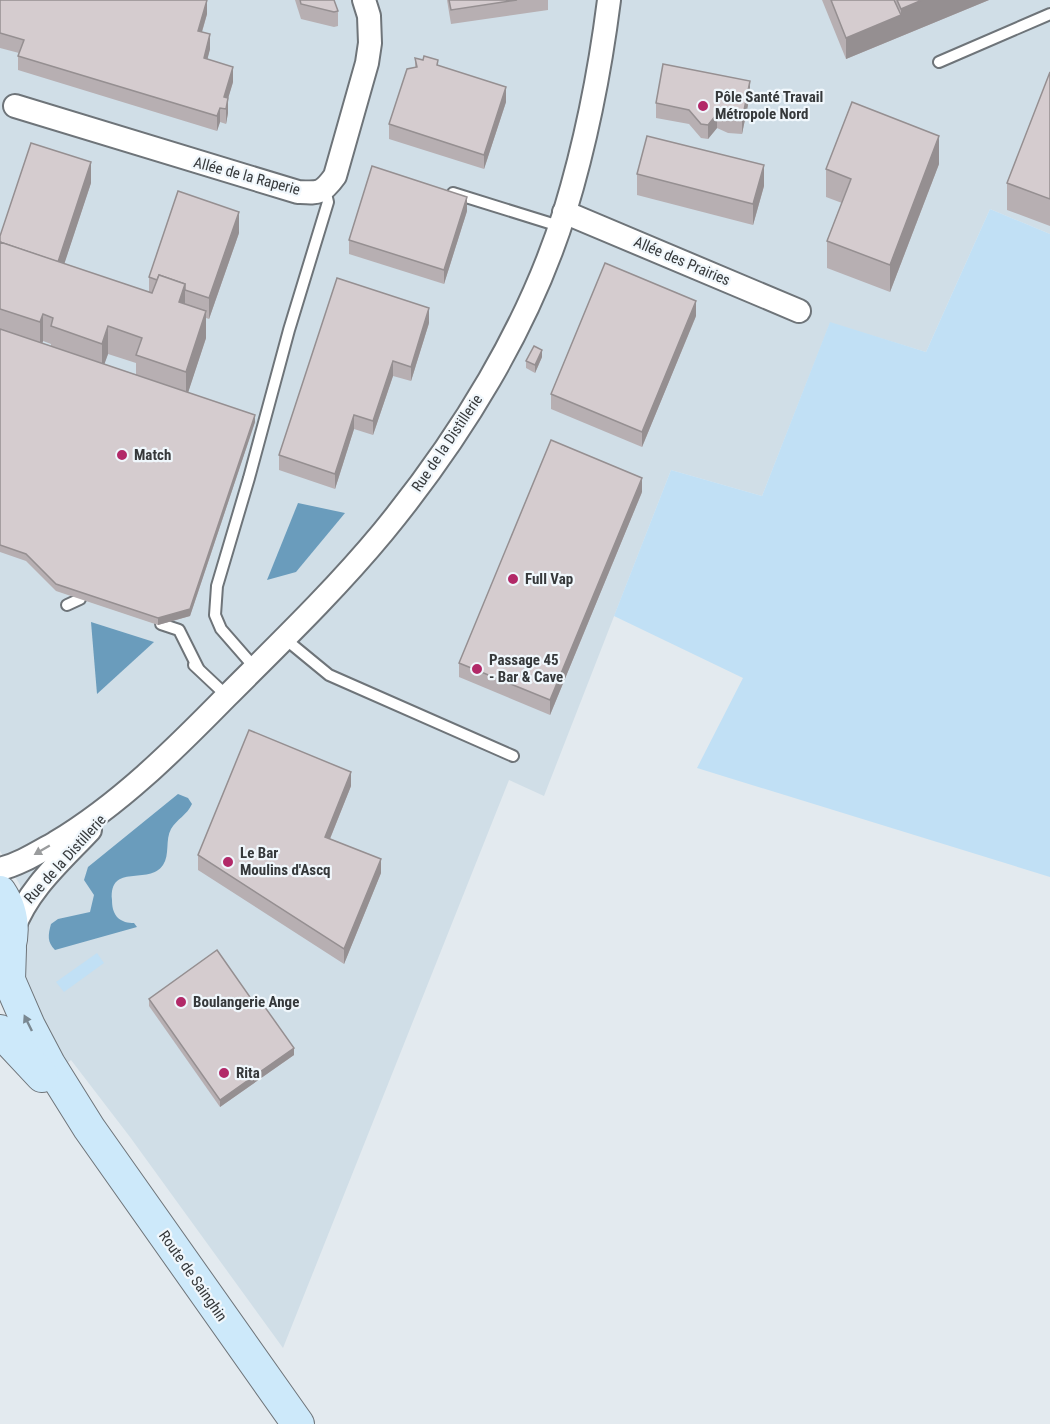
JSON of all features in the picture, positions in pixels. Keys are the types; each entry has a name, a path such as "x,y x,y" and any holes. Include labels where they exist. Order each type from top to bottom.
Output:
{"street":[{"path":"326,189 335,176 367,63 370,43 369,16 364,0"},
{"name":"Rue de la Distillerie","path":"0,869 23,861 72,832 125,793 164,760 255,668 381,534 449,444 525,311 562,219 592,104 609,0"},
{"name":"Allée de la Raperie","path":"15,106 298,192 326,189"},
{"name":"Allée des Prairies","path":"562,219 799,311"},
{"name":"Rue de la Distillerie","path":"7,949 23,906 33,891 125,793"},
{"name":"Route de Sainghin","path":"0,892 9,910 7,949 9,980 14,995 49,1064 89,1128 298,1424"},
{"name":"Route de Sainghin","path":"0,1031 89,1128"}],"lane":[{"path":"939,62 1050,14"},
{"path":"255,668 221,629 215,615 217,586 289,330 328,202 326,189"},
{"path":"446,191 562,219"},
{"path":"67,605 80,599"},
{"path":"161,624 179,630 198,668"},
{"path":"283,638 329,675 513,756"},
{"path":"188,658 227,696"}],"shaded area":[{"path":"0,0 1050,0 1050,234 990,209 926,352 830,323 762,496 671,470 544,796 509,780 283,1348 130,1137 71,1060 64,1066 16,976 26,921 20,885 0,851"},
{"path":"990,209 1050,234 1050,877 697,768 743,678 614,616 671,470 762,496 830,322 926,352"},
{"path":"298,503 345,513 296,572 267,580"},
{"path":"91,622 154,642 97,694"},
{"path":"178,794 188,798 192,804 171,829 163,865 157,871 149,874 123,878 117,881 113,888 112,904 116,915 123,921 134,923 137,927 55,950 49,938 51,924 58,919 90,912 94,895 84,880 88,867"},
{"path":"97,953 104,963 64,992 56,982"}],"building":[{"path":"0,0 207,0 198,31 210,34 204,58 233,67 224,97 228,98 226,109 220,108 217,116 18,56 24,40 0,33"},
{"path":"300,0 334,0 338,11 301,4"},
{"path":"449,0 517,0 451,10"},
{"path":"831,0 894,0 901,15 846,38"},
{"path":"897,0 922,0 901,9"},
{"path":"424,56 438,60 437,65 506,87 484,155 389,124 407,69 417,67 415,58 423,60"},
{"name":"Pôle Santé Travail Métropole Nord","path":"663,64 750,81 742,120 728,119 717,114 708,125 701,124 689,110 656,103"},
{"path":"1050,72 1050,199 1007,183"},
{"path":"852,102 939,136 890,265 827,241 851,179 826,169"},
{"path":"647,136 764,165 753,204 637,174"},
{"path":"31,143 91,162 58,262 0,242"},
{"path":"372,166 467,197 444,270 349,240"},
{"path":"178,191 239,212 209,298 185,290 185,284 159,275 157,280 149,277"},
{"path":"0,242 152,293 159,275 185,284 179,302 206,311 186,372 136,355 142,338 108,326 102,344 51,326 53,318 43,314 40,322 0,309"},
{"path":"605,263 696,301 642,432 551,394"},
{"path":"337,278 429,308 411,367 393,361 373,421 354,415 335,474 279,455"},
{"name":"Match","path":"0,329 255,415 190,609 158,618 56,584 26,554 0,545"},
{"path":"534,346 542,350 535,365 526,361"},
{"path":"551,440 642,478 550,700 459,663"},
{"path":"249,730 351,772 325,837 381,859 344,949 198,855"},
{"path":"217,950 252,1000 257,996 294,1048 220,1100 149,999"}],"place":[{"name":"Pôle Santé Travail Métropole Nord","path":"703,106"},
{"name":"Match","path":"122,455"},
{"name":"Full Vap","path":"513,579"},
{"name":"Passage 45 - Bar & Cave","path":"477,669"},
{"name":"Le Bar Moulins d'Ascq","path":"228,862"},
{"name":"Boulangerie Ange","path":"181,1002"},
{"name":"Rita","path":"224,1073"}]}
